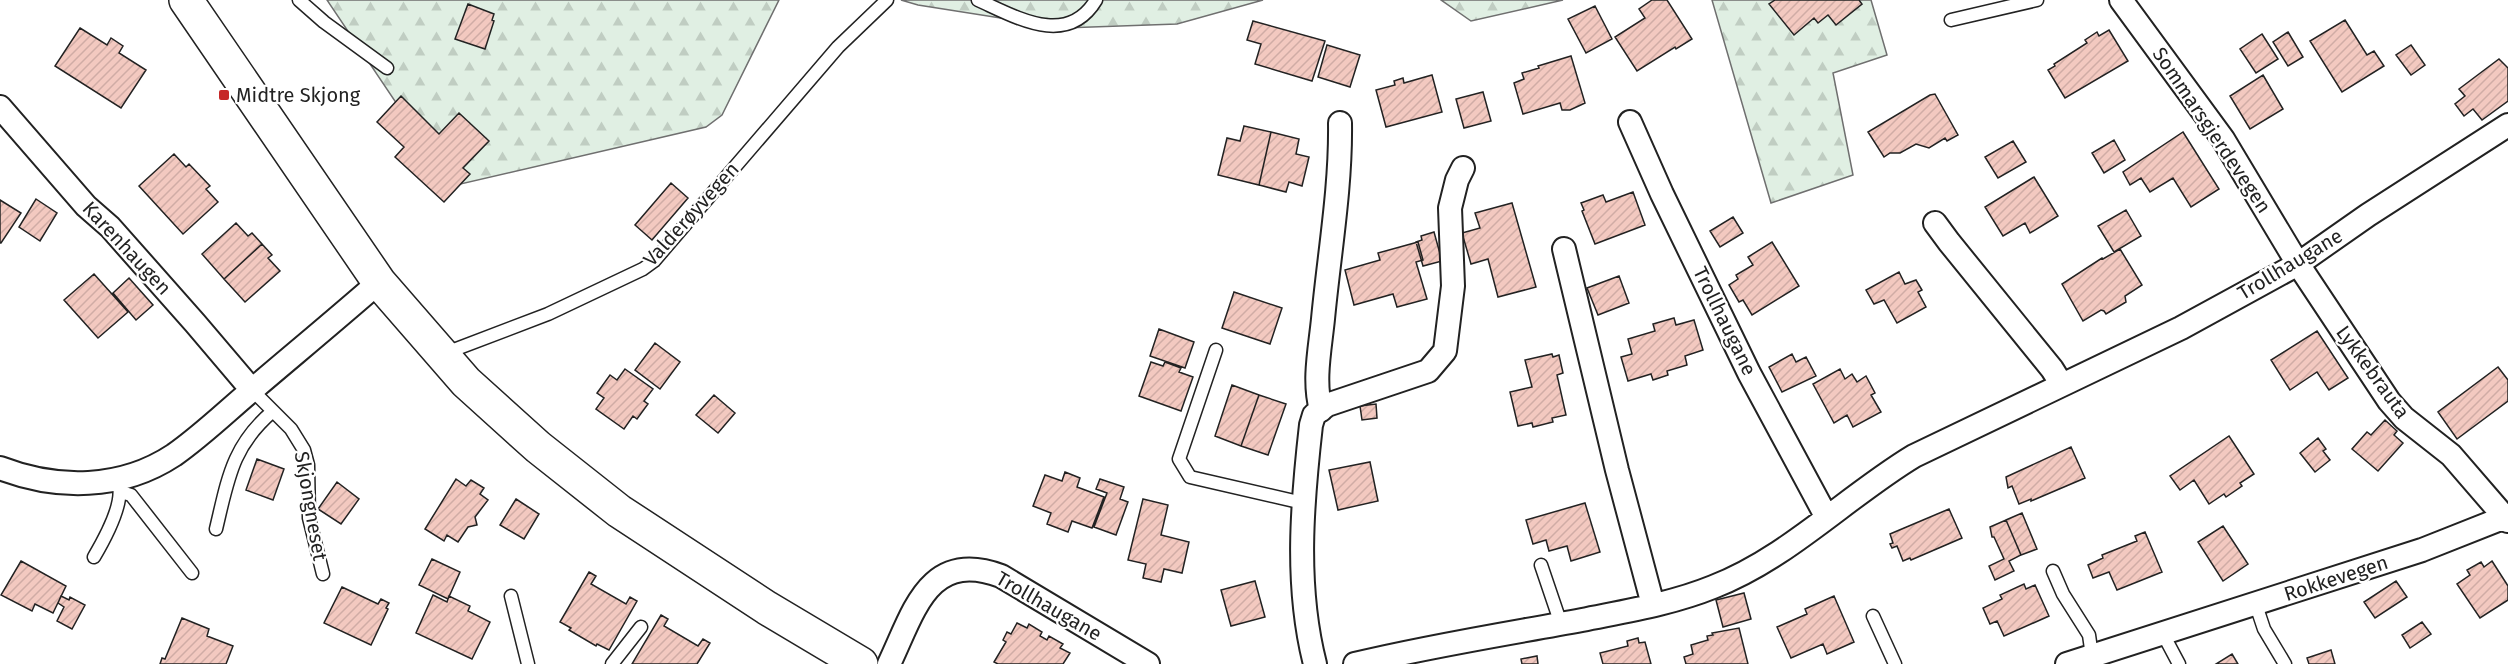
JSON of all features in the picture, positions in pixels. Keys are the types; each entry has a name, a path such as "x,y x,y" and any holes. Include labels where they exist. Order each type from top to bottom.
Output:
{"main road":[{"path":"186,0 380,282 442,355 496,411 619,511 767,608 861,664"}],"street":[{"name":"Sommarsgjerdevegen","path":"2121,0 2223,139 2298,264"},
{"name":"Karenhaugen","path":"0,107 86,206 110,227 252,390"},
{"name":"Trollhaugane","path":"1630,122 1662,194 1749,373 1826,516"},
{"path":"1321,410 1317,394 1340,123"},
{"name":"Trollhaugane","path":"1354,664 1653,605 1713,587 1739,575 1793,542 1884,474 1914,456 2181,328 2298,264 2368,215 2508,124"},
{"path":"1315,664 1308,639 1305,603 1303,503 1311,424 1314,415 1327,405 1428,370 1440,358 1447,341 1453,286 1450,208 1454,187 1463,168"},
{"path":"1935,223 2052,369 2062,385"},
{"path":"1564,249 1617,470 1653,605"},
{"name":"Lykkebrauta","path":"2298,264 2397,410 2451,455 2507,518"},
{"path":"0,468 27,479 63,484 119,485 174,454 380,282"},
{"name":"Rokkevegen","path":"2067,664 2422,550 2507,518"},
{"name":"Trollhaugane","path":"889,664 929,587 941,577 970,568 1001,576 1148,664"}],"lane":[{"path":"299,0 324,22 387,68"},
{"name":"Valderøyvegen","path":"442,355 549,314 643,269 654,261 838,47 887,0"},
{"path":"978,0 1019,18 1052,27 1066,24 1082,16 1096,0"},
{"path":"1951,20 2037,0"},
{"path":"1216,350 1179,459 1190,477 1303,503"},
{"name":"Skjongneset","path":"252,390 291,429 304,450 308,465 309,518 323,574"},
{"path":"216,529 237,454 247,436 273,411"},
{"path":"94,557 105,538 119,485 131,495 192,573"},
{"path":"1541,565 1562,624"},
{"path":"2053,571 2063,594 2089,635 2092,656"},
{"path":"511,596 528,664"},
{"path":"2256,605 2264,629 2285,664"},
{"path":"1874,616 1895,664"},
{"path":"612,664 640,627"},
{"path":"2163,634 2179,664"}],"green space":[{"path":"327,0 779,0 722,115 706,127 452,186"},
{"path":"901,0 1263,0 1177,24 1063,28 918,5"},
{"path":"1441,0 1563,0 1471,21"},
{"path":"1712,0 1871,0 1887,55 1833,73 1853,175 1771,203"}],"building":[{"path":"1652,0 1667,0 1692,39 1637,71 1615,37 1645,18 1639,9"},
{"path":"1775,0 1859,0 1862,4 1836,25 1828,15 1818,23 1814,18 1794,35 1769,4"},
{"path":"468,4 494,14 485,49 455,39"},
{"path":"1595,6 1612,39 1586,53 1568,19"},
{"path":"2345,20 2367,55 2374,51 2384,66 2342,92 2310,41"},
{"path":"1253,21 1325,41 1312,81 1255,64 1261,44 1247,40"},
{"path":"80,28 107,45 111,38 123,46 119,53 146,70 121,108 55,66"},
{"path":"2109,30 2128,61 2065,98 2048,70 2087,43 2085,40 2097,32 2099,36"},
{"path":"2288,32 2303,57 2288,66 2273,42"},
{"path":"2262,34 2278,59 2256,73 2240,49"},
{"path":"1327,45 1360,55 1350,87 1318,77"},
{"path":"2411,45 2425,65 2411,75 2396,55"},
{"path":"1571,56 1585,103 1570,110 1562,110 1560,103 1523,114 1514,83 1524,79 1522,73"},
{"path":"2499,59 2508,68 2508,101 2482,120 2473,109 2464,116 2455,104 2465,96 2459,89"},
{"path":"1432,75 1442,112 1386,127 1376,90 1395,85 1394,81 1403,78 1404,83"},
{"path":"2263,75 2283,109 2250,129 2230,96"},
{"path":"1483,92 1491,121 1464,128 1456,99"},
{"path":"1935,94 1958,135 1947,141 1945,138 1929,148 1916,144 1900,153 1890,153 1884,157 1868,132"},
{"path":"401,96 439,134 459,113 489,141 463,168 470,174 444,202 395,157 404,147 377,122"},
{"path":"1244,126 1271,132 1259,185 1218,175 1227,138 1240,141"},
{"path":"1271,132 1299,139 1296,154 1309,157 1302,186 1289,182 1286,192 1259,185"},
{"path":"2183,132 2219,189 2191,207 2173,178 2150,192 2141,178 2130,185 2123,172"},
{"path":"2114,140 2125,160 2104,173 2092,153"},
{"path":"2013,141 2026,162 1998,178 1985,157"},
{"path":"174,154 186,167 189,164 210,186 206,189 218,202 183,234 139,186"},
{"path":"2034,177 2058,216 2030,233 2025,223 2003,236 1985,207"},
{"path":"671,183 688,198 652,240 635,225"},
{"path":"1633,192 1645,225 1595,244 1581,203 1603,195 1606,202"},
{"path":"36,199 57,213 40,241 19,227"},
{"path":"0,200 21,213 1,243 0,243"},
{"path":"1512,203 1536,287 1498,297 1488,259 1471,264 1462,233 1480,228 1475,213"},
{"path":"2126,210 2141,236 2114,252 2098,226"},
{"path":"1733,217 1743,233 1720,247 1710,231"},
{"path":"236,223 248,236 252,233 262,244 224,279 202,254"},
{"path":"1434,232 1442,261 1423,266 1416,242 1422,240 1421,236"},
{"path":"1418,242 1423,260 1416,262 1427,299 1397,307 1393,294 1354,305 1345,270 1380,260 1378,253"},
{"path":"1772,242 1799,286 1752,315 1743,300 1739,302 1729,285 1738,279 1736,275 1753,265 1748,257"},
{"path":"262,244 272,255 268,258 280,271 245,302 224,279"},
{"path":"2120,249 2142,285 2125,296 2126,302 2106,314 2101,310 2083,321 2062,284"},
{"path":"1899,272 1905,284 1916,280 1922,290 1918,292 1926,307 1897,323 1884,300 1874,304 1866,290"},
{"path":"94,274 128,312 98,338 64,300"},
{"path":"1619,276 1629,303 1598,315 1587,288"},
{"path":"129,278 153,305 136,320 113,293"},
{"path":"1234,292 1282,308 1270,344 1222,328"},
{"path":"1674,318 1676,325 1694,320 1703,350 1685,356 1687,365 1667,371 1668,375 1653,380 1651,374 1628,381 1621,357 1632,354 1628,339 1655,331 1653,324"},
{"path":"1159,329 1194,342 1185,368 1150,356"},
{"path":"2317,331 2348,378 2329,390 2317,372 2290,390 2271,360"},
{"path":"655,343 680,362 660,389 635,370"},
{"path":"1552,354 1553,357 1559,355 1563,373 1557,375 1566,415 1552,418 1553,422 1533,427 1532,423 1518,426 1510,392 1532,387 1525,360"},
{"path":"1792,354 1796,362 1806,357 1816,376 1782,392 1769,367"},
{"path":"1151,362 1163,366 1165,362 1181,368 1179,372 1193,377 1181,411 1139,396"},
{"path":"2498,367 2508,380 2508,401 2457,439 2438,412"},
{"path":"625,369 653,389 644,401 648,404 637,419 633,416 624,429 596,409 604,398 597,393 610,375 617,380"},
{"path":"1840,369 1845,379 1852,374 1857,382 1866,376 1875,393 1871,395 1881,412 1853,427 1847,415 1834,423 1813,384"},
{"path":"1232,385 1259,395 1241,446 1215,436"},
{"path":"714,395 735,413 718,433 696,415"},
{"path":"1259,395 1286,404 1268,455 1241,446"},
{"path":"1376,404 1377,418 1362,420 1360,406"},
{"path":"2385,420 2397,431 2394,435 2403,443 2378,471 2352,449 2367,432 2371,435"},
{"path":"2229,436 2254,474 2240,483 2242,486 2226,497 2224,494 2209,504 2194,480 2180,490 2170,476"},
{"path":"2318,438 2326,449 2323,451 2330,460 2315,472 2300,453"},
{"path":"2071,447 2085,478 2019,504 2012,486 2008,488 2006,477"},
{"path":"257,459 284,469 273,500 246,490"},
{"path":"1370,462 1378,501 1338,510 1329,470"},
{"path":"1065,472 1080,478 1077,487 1104,497 1092,528 1072,521 1068,532 1047,524 1051,513 1033,506 1045,475 1062,481"},
{"path":"456,479 466,486 471,480 484,488 480,494 488,500 475,517 477,525 468,527 458,542 447,535 444,541 425,529"},
{"path":"1100,479 1124,487 1120,499 1128,502 1116,535 1094,527 1107,493 1096,489"},
{"path":"337,482 359,499 341,524 318,509"},
{"path":"516,499 539,514 524,539 500,525"},
{"path":"1143,499 1168,505 1161,535 1189,542 1182,573 1164,569 1161,582 1143,578 1146,564 1128,560"},
{"path":"1585,503 1600,552 1571,561 1567,546 1549,551 1546,540 1533,544 1526,520"},
{"path":"1949,509 1962,538 1911,560 1910,558 1903,561 1897,546 1892,548 1890,544 1893,543 1890,534"},
{"path":"2022,513 2037,549 2021,555 2006,520"},
{"path":"2006,520 2021,555 2009,561 2014,571 1995,580 1989,566 2004,559 1992,537 1990,527"},
{"path":"2223,526 2248,564 2223,581 2198,542"},
{"path":"2145,532 2162,572 2117,590 2109,572 2093,578 2088,565 2103,558 2102,555 2137,541 2135,536"},
{"path":"432,559 460,572 448,599 419,585"},
{"path":"21,561 66,586 53,613 35,604 32,611 1,595"},
{"path":"2492,561 2508,586 2508,600 2480,618 2457,584 2470,575 2467,570 2481,562 2484,567"},
{"path":"589,572 596,576 591,584 626,604 630,597 637,601 609,650 597,644 596,646 560,622"},
{"path":"1255,581 1265,617 1231,626 1221,590"},
{"path":"2396,581 2407,597 2375,618 2364,602"},
{"path":"2024,584 2026,589 2035,585 2049,616 2004,636 1997,621 1990,624 1983,608 2002,599 2000,595"},
{"path":"342,587 378,604 381,599 389,603 371,645 324,623"},
{"path":"1744,593 1751,619 1723,627 1716,600"},
{"path":"433,595 447,602 449,596 470,606 468,611 490,622 472,659 416,633"},
{"path":"61,596 69,600 70,597 85,605 72,629 57,621 64,607 58,603"},
{"path":"1834,596 1854,642 1827,654 1823,644 1791,658 1777,627 1807,614 1805,609"},
{"path":"661,615 668,619 664,626 698,646 703,639 710,643 697,664 632,664"},
{"path":"182,618 209,629 207,636 233,646 226,664 160,664 162,658 165,659"},
{"path":"2422,622 2431,634 2410,648 2402,635"},
{"path":"1017,623 1027,628 1029,624 1042,632 1040,636 1047,640 1049,636 1063,644 1060,648 1070,653 1063,664 998,664 994,662 1006,642 1003,640 1007,632 1011,634"},
{"path":"1739,628 1748,664 1686,664 1684,657 1693,654 1691,645 1708,640 1707,636 1713,635 1712,633"},
{"path":"1638,638 1639,643 1645,642 1651,664 1603,664 1600,653 1628,646 1627,641"},
{"path":"2331,650 2335,664 2309,664 2307,658"},
{"path":"2232,654 2238,664 2216,664"},
{"path":"1537,656 1538,664 1522,664 1521,659"}],"place":[{"name":"Midtre Skjong","path":"224,95"}]}
